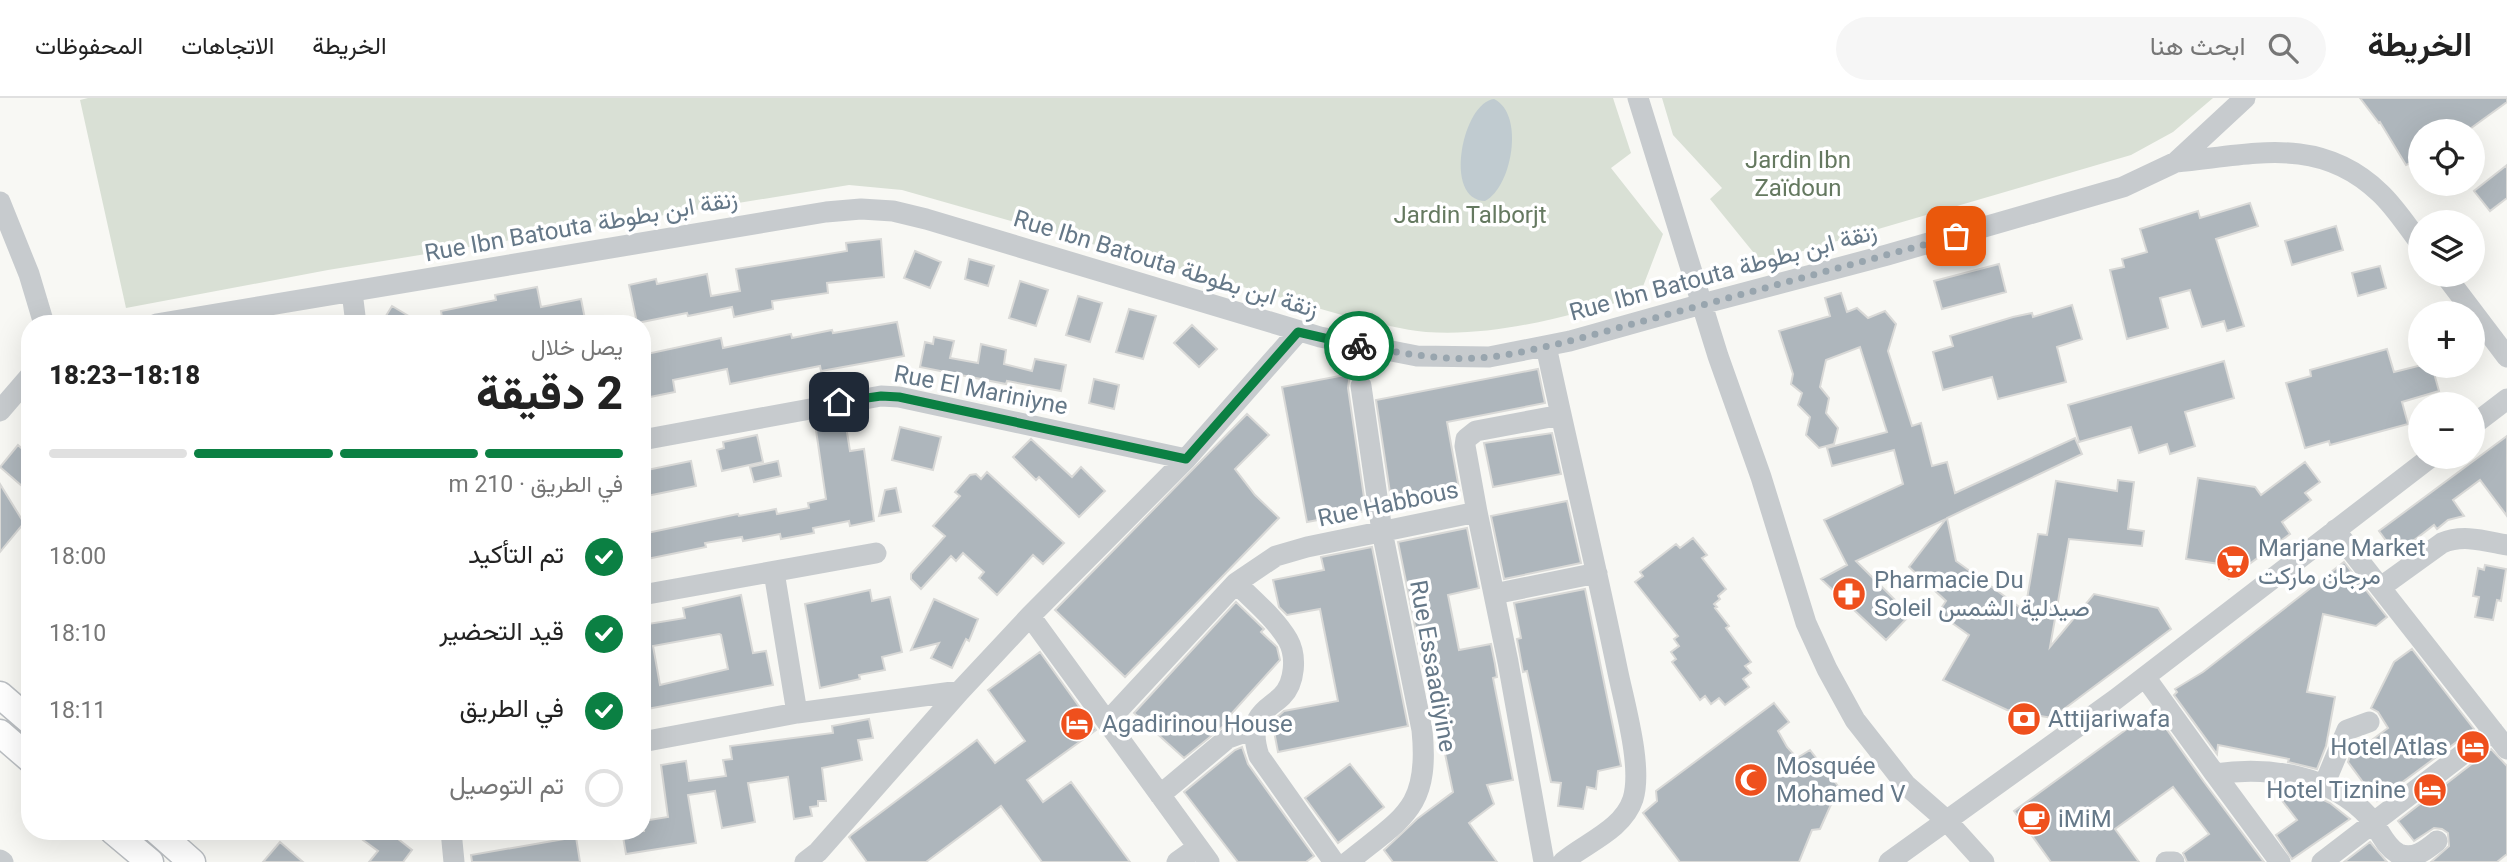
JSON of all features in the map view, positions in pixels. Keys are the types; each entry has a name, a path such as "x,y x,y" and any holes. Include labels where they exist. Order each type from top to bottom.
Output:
{"main road":[{"path":"0,695 21,713"},
{"path":"0,733 21,751"},
{"path":"124,840 150,862"},
{"path":"167,840 192,862"}],"street":[{"path":"1638,98 1806,623 1855,720 1906,785 1946,820 1984,862"},
{"name":"Rue Ibn Batouta زنقة ابن بطوطة","path":"211,315 747,224 861,209 893,211 926,219 1298,332 1392,352 1448,358 1489,357 1546,346 1900,252 2123,187 2176,162 2245,98"},
{"path":"2176,162 2277,151 2312,154 2341,164 2361,177 2381,194 2408,228"},
{"path":"0,202 29,274 41,315"},
{"path":"2454,287 2507,357"},
{"path":"352,292 355,315"},
{"path":"806,862 1030,616 1186,459 1298,332"},
{"path":"1546,346 1635,756 1634,797 1621,818 1607,832 1579,848 1563,862"},
{"path":"0,411 21,386"},
{"name":"Rue Essaadiyine","path":"1358,859 1408,811 1417,796 1424,757 1422,730 1382,531 1361,386"},
{"name":"Rue El Mariniyne","path":"651,438 881,396 899,397 1186,459"},
{"path":"2485,416 2507,399"},
{"path":"1477,512 1465,446 1470,434 1561,415"},
{"path":"1889,862 2145,677 2415,469"},
{"name":"Rue Habbous","path":"1108,722 1237,583 1276,556 1477,512 1544,862"},
{"path":"2335,530 2507,749"},
{"path":"2381,587 2451,539 2475,539 2507,545"},
{"path":"651,593 876,554"},
{"path":"775,572 797,713"},
{"path":"1494,594 1597,573"},
{"path":"1237,583 1278,625 1290,643 1293,663 1291,682 1285,693 1262,713 1256,728 1255,742 1259,756 1334,862"},
{"path":"1030,616 1204,854 1177,862"},
{"path":"2145,677 2280,862"},
{"path":"651,739 797,713 960,691"},
{"path":"2324,785 2347,730 2369,722"},
{"path":"1160,795 1228,738 1256,728"},
{"path":"2322,862 2493,731"},
{"path":"2215,774 2253,770 2285,775 2343,793 2374,822 2389,847 2405,856 2414,856 2437,841"},
{"path":"452,840 454,862"},
{"path":"2166,862 2174,862"}],"green space":[{"name":"Jardin Talborjt","path":"1613,98 1631,153 1611,168 1663,234 1639,297 1534,323 1453,333 1417,331 1356,319 902,190 849,185 328,270 126,308 80,100"},
{"name":"Jardin Ibn Zaïdoun","path":"1662,98 2213,98 2173,132 2131,155 1762,263 1710,199 1722,188 1673,135"}],"shaded area":[{"path":"1494,99 1504,107 1509,119 1511,150 1502,181 1485,201 1472,196 1464,185 1462,151 1473,116 1483,104"}],"building":[{"path":"2360,98 2507,98 2507,102 2484,119 2408,119 2406,165"},
{"path":"2507,165 2507,198 2490,211 2478,196 2485,196 2485,182"},
{"path":"2250,203 2258,226 2216,239 2244,326 2227,331 2224,321 2202,327 2190,290 2160,298 2168,328 2127,339 2110,270 2124,267 2122,259 2147,252 2140,229 2198,211 2200,218"},
{"path":"2336,226 2343,250 2292,265 2285,241"},
{"path":"881,239 884,277 827,283 828,293 772,301 773,309 734,317 732,307 651,320 651,315 635,315 629,285 656,279 657,284 707,274 711,296 740,291 736,269 847,251 846,243"},
{"path":"915,251 941,262 930,288 904,278"},
{"path":"969,259 994,266 988,286 965,279"},
{"path":"1999,264 2006,292 1942,309 1934,281"},
{"path":"2380,266 2386,288 2358,296 2352,273"},
{"path":"1020,281 1048,290 1036,326 1009,318"},
{"path":"537,287 541,307 581,299 584,315 442,315 441,311 496,300 495,295"},
{"path":"1841,293 1847,312 1857,308 1868,318 1885,311 1896,324 1888,351 1912,426 1921,423 1932,466 1947,462 1955,493 2075,438 2082,454 1947,518 1956,561 2025,611 2038,534 2047,535 2056,481 2117,491 2118,480 2134,482 2128,529 2144,531 2142,546 2069,539 2050,647 2094,594 2158,608 2171,629 2052,718 2007,710 1943,680 1969,635 1938,613 1946,601 1909,567 1946,519 1856,561 1910,615 1886,640 1821,579 1847,565 1824,520 1903,484 1894,450 1832,466 1827,448 1887,432 1860,347 1826,360 1820,387 1829,398 1826,413 1838,428 1834,444 1819,448 1806,435 1810,417 1798,405 1802,393 1791,384 1793,374 1779,331 1830,316 1825,298"},
{"path":"1078,296 1102,303 1090,342 1066,335"},
{"path":"2072,305 2082,339 2057,347 2066,382 1998,399 1992,377 1943,390 1933,352 1953,346 1950,336 2013,317 2032,313 2033,317"},
{"path":"392,306 407,315 386,315"},
{"path":"1129,309 1156,316 1143,359 1116,352"},
{"path":"897,322 904,356 821,371 820,366 730,384 727,369 673,380 675,392 651,397 651,353 721,338 723,348 791,334 792,338 832,330 833,333"},
{"path":"1192,325 1217,349 1199,367 1174,343"},
{"path":"934,337 954,341 950,358 978,363 981,344 1006,350 1004,364 1032,371 1035,359 1066,365 1061,391 1007,381 1006,384 920,367 925,342 933,344"},
{"path":"2387,349 2394,372 2408,368 2408,378 2435,378 2439,391 2408,392 2408,400 2402,402 2408,424 2330,445 2329,441 2305,448 2286,383 2311,376 2310,370"},
{"path":"2224,361 2234,398 2185,412 2195,446 2170,454 2167,444 2139,453 2131,427 2079,442 2068,405"},
{"path":"1538,369 1545,403 1447,422 1460,494 1392,506 1376,400"},
{"path":"1350,374 1348,388 1366,511 1307,522 1282,387"},
{"path":"1094,379 1119,385 1114,409 1089,403"},
{"path":"1247,414 1269,435 1235,469 1255,495 1279,518 1125,677 1055,610"},
{"path":"846,426 850,451 864,449 874,521 850,526 849,521 813,528 814,533 781,539 780,534 743,541 742,537 705,543 706,547 651,558 651,532 738,514 739,516 776,509 777,514 809,508 808,503 826,499 816,430"},
{"path":"900,427 941,437 933,470 892,460"},
{"path":"1552,433 1561,474 1493,487 1484,443"},
{"path":"757,435 763,462 722,471 717,450 724,448 723,442"},
{"path":"2507,436 2507,516 2480,480 2453,500 2464,516 2448,520 2437,529 2434,525 2396,554 2379,531 2463,469 2485,469 2485,452"},
{"path":"1031,439 1072,477 1081,467 1105,491 1079,517 1039,477 1036,480 1013,457"},
{"path":"18,445 21,448 21,485 0,467"},
{"path":"691,461 696,486 651,495 651,469"},
{"path":"778,461 781,476 754,482 750,467"},
{"path":"2305,462 2320,482 2305,493 2311,500 2282,522 2290,534 2229,579 2219,564 2186,559 2198,478 2255,487 2261,495"},
{"path":"987,472 1064,543 1043,564 1033,555 997,595 979,578 984,572 963,553 956,561 951,556 921,589 911,579 911,574 945,536 933,526 960,496 955,492 970,475 976,474 981,479"},
{"path":"0,484 21,518 21,527 0,552"},
{"path":"896,488 901,512 879,516 885,490"},
{"path":"1567,501 1581,563 1504,579 1491,516"},
{"path":"1467,528 1479,588 1448,595 1459,650 1491,644 1495,664 1497,677 1493,678 1513,780 1487,785 1494,804 1469,823 1497,862 1393,862 1384,850 1417,819 1453,792 1438,720 1434,721 1398,542"},
{"path":"1693,538 1707,555 1702,558 1726,589 1718,596 1720,599 1714,604 1717,607 1715,608 1751,662 1745,666 1751,673 1743,679 1749,687 1725,705 1719,698 1711,704 1705,696 1700,700 1672,662 1676,659 1671,652 1679,646 1674,639 1678,636 1635,582 1643,576 1640,572 1676,544 1680,548"},
{"path":"1372,547 1408,726 1278,752 1272,721 1284,711 1338,701 1320,609 1287,615 1279,607 1273,580 1324,570 1321,557"},
{"path":"2344,562 2387,617 2376,626 2323,614 2307,692 2335,697 2326,746 2317,769 2288,762 2289,759 2218,745 2217,754 2174,695 2177,692 2175,689 2203,672"},
{"path":"2485,565 2506,569 2501,601 2497,600 2493,620 2475,617 2479,597 2473,596 2478,568 2484,570"},
{"path":"1585,589 1621,766 1598,771 1596,789 1587,787 1583,809 1558,806 1561,783 1551,782 1527,671 1523,672 1517,639 1521,638 1514,603"},
{"path":"870,590 872,601 890,597 902,652 882,657 885,670 859,675 860,679 820,688 805,604"},
{"path":"741,595 753,653 766,651 773,685 651,708 651,624 685,618 683,608","holes":["719,634 728,669 660,685 653,646"]},
{"path":"934,599 978,619 969,641 966,639 952,668 931,658 939,643 911,650"},
{"path":"1236,602 1264,629 1261,632 1277,647 1280,660 1223,723 1225,725 1184,758 1134,713"},
{"path":"2412,649 2474,729 2377,801 2348,762 2350,756 2388,728 2378,712 2371,708 2394,662"},
{"path":"1040,652 1096,730 1027,780 1043,802 1071,782 1130,862 1042,862 1001,806 926,862 867,862 849,837 851,835 977,740 995,763 1025,741 988,690"},
{"name":"Mosquée Mohamed V","path":"1774,703 1789,722 1778,731 1787,747 1797,758 1810,750 1838,786 1844,788 1838,802 1833,800 1820,829 1812,830 1799,862 1680,862 1643,813 1657,801 1656,791"},
{"path":"2153,710 2264,862 2187,862 2183,853 2209,834 2173,787 2115,829 2139,862 2051,862 2014,811"},
{"path":"869,719 873,738 858,740 862,760 822,768 826,801 818,801 818,806 810,807 812,816 794,819 788,777 748,783 755,822 722,828 715,791 688,795 696,843 626,854 624,840 651,840 651,820 668,817 661,765 686,761 689,781 726,776 723,760 732,759 730,746 833,733 832,726"},
{"path":"1242,747 1248,764 1314,856 1306,862 1238,862 1184,792"},
{"path":"2491,749 2507,766 2507,854 2497,862 2431,862 2449,846 2448,833 2434,828 2414,841 2398,821"},
{"path":"1350,764 1384,807 1338,843 1305,798"},
{"path":"2279,787 2313,795 2330,803 2350,819 2292,859 2276,835 2297,820 2277,794"},
{"path":"363,840 399,840 412,850 403,862 369,862 378,851"},
{"path":"558,840 576,840 580,862 472,862 471,855"},
{"path":"280,842 303,862 263,862"},
{"path":"2370,842 2387,862 2344,862"}],"way so far":[{"path":"1359,346 1417,356 1448,358 1489,357 1523,352 1956,236"}],"place":[{"name":"Marjane Market مرجان ماركت","path":"2233,562"},
{"name":"Pharmacie Du Soleil صيدلية الشمس","path":"1849,594"},
{"name":"Attijariwafa","path":"2024,719"},
{"name":"Agadirinou House","path":"1077,724"},
{"name":"Hotel Atlas","path":"2473,747"},
{"name":"Mosquée Mohamed V","path":"1751,780"},
{"name":"Hotel Tiznine","path":"2430,790"},
{"name":"iMiM","path":"2034,819"}],"route":[{"path":"839,402 881,396 899,397 1186,459 1298,332 1359,346"}]}
